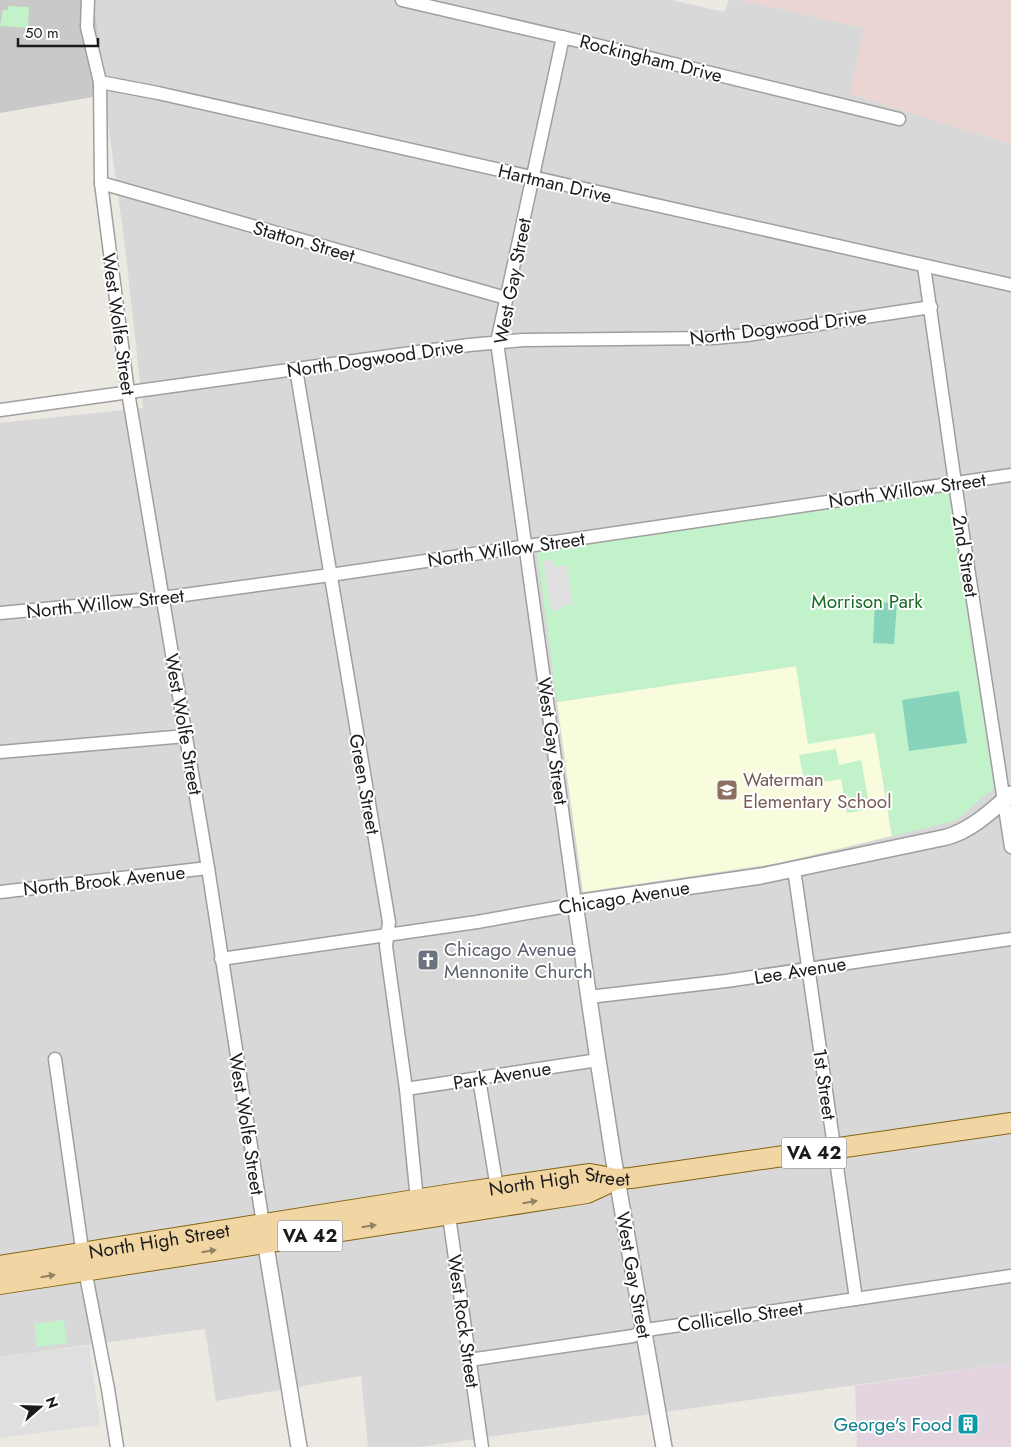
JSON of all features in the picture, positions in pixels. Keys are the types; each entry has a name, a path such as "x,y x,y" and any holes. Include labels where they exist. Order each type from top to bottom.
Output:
{"main road":[{"name":"VA 42","path":"617,1178 834,1150 1011,1123"},
{"name":"North High Street","path":"264,1233 417,1200 447,1205 497,1188 590,1174 617,1178"},
{"name":"North High Street","path":"0,1266 84,1261 447,1205 587,1193 617,1178"},
{"name":"North High Street","path":"0,1284 84,1261"}],"street":[{"name":"West Wolfe Street","path":"88,0 87,27 100,82 101,183 128,392 208,868 299,1447"},
{"name":"Rockingham Drive","path":"402,0 563,37 899,119"},
{"name":"West Gay Street","path":"563,37 497,342 598,1060 664,1447"},
{"name":"Hartman Drive","path":"100,82 158,93 1011,285"},
{"name":"Statton Street","path":"101,183 506,298"},
{"name":"2nd Street","path":"924,266 955,483 1008,796 1011,847"},
{"name":"North Dogwood Drive","path":"0,410 497,342 713,338 747,335 931,307"},
{"name":"Green Street","path":"296,369 389,922 386,946 406,1089 417,1200"},
{"name":"North Willow Street","path":"0,613 162,598 330,576 1011,475"},
{"path":"0,752 186,736"},
{"name":"Chicago Avenue","path":"221,959 477,922 575,903 761,876 952,836 976,823 1008,796"},
{"name":"North Brook Avenue","path":"0,892 208,868"},
{"name":"1st Street","path":"794,869 856,1299"},
{"name":"Lee Avenue","path":"589,997 726,981 1011,939"},
{"path":"55,1059 84,1261 117,1447"},
{"name":"Park Avenue","path":"406,1089 598,1060"},
{"path":"479,1079 497,1188"},
{"name":"West Rock Street","path":"447,1205 482,1447"},
{"name":"Collicello Street","path":"469,1360 633,1336 643,1331 1011,1276"}],"shaded area":[{"path":"0,0 94,0 104,95 0,113"},
{"path":"94,0 671,0 724,12 729,0 739,0 865,28 851,94 1011,144 1011,1363 419,1447 368,1447 361,1376 216,1401 205,1329 0,1357 0,423 143,408"},
{"path":"739,0 1011,0 1011,144 850,94 864,28"},
{"path":"553,559 554,565 557,567 567,565 573,604 551,611 543,561"},
{"name":"Waterman Elementary School","path":"797,666 808,743 875,732 892,836 780,863 583,892 557,702"},
{"path":"89,1346 100,1425 0,1438 0,1357"},
{"path":"1011,1363 1011,1447 857,1447 855,1386"}],"green space":[{"path":"8,6 29,7 28,28 0,26 3,10 8,10"},
{"name":"Morrison Park","path":"948,491 994,788 955,821 892,836 875,733 808,744 796,666 557,702 537,552"},
{"path":"875,602 897,603 894,644 873,643"},
{"path":"959,691 967,743 909,751 902,700"},
{"path":"836,749 839,765 861,760 870,809 847,813 841,779 805,785 799,755"},
{"path":"64,1320 67,1343 37,1347 34,1324"}],"place":[{"name":"Waterman Elementary School","path":"727,790"},
{"name":"Chicago Avenue Mennonite Church","path":"428,960"},
{"name":"George's Food","path":"968,1424"}]}
